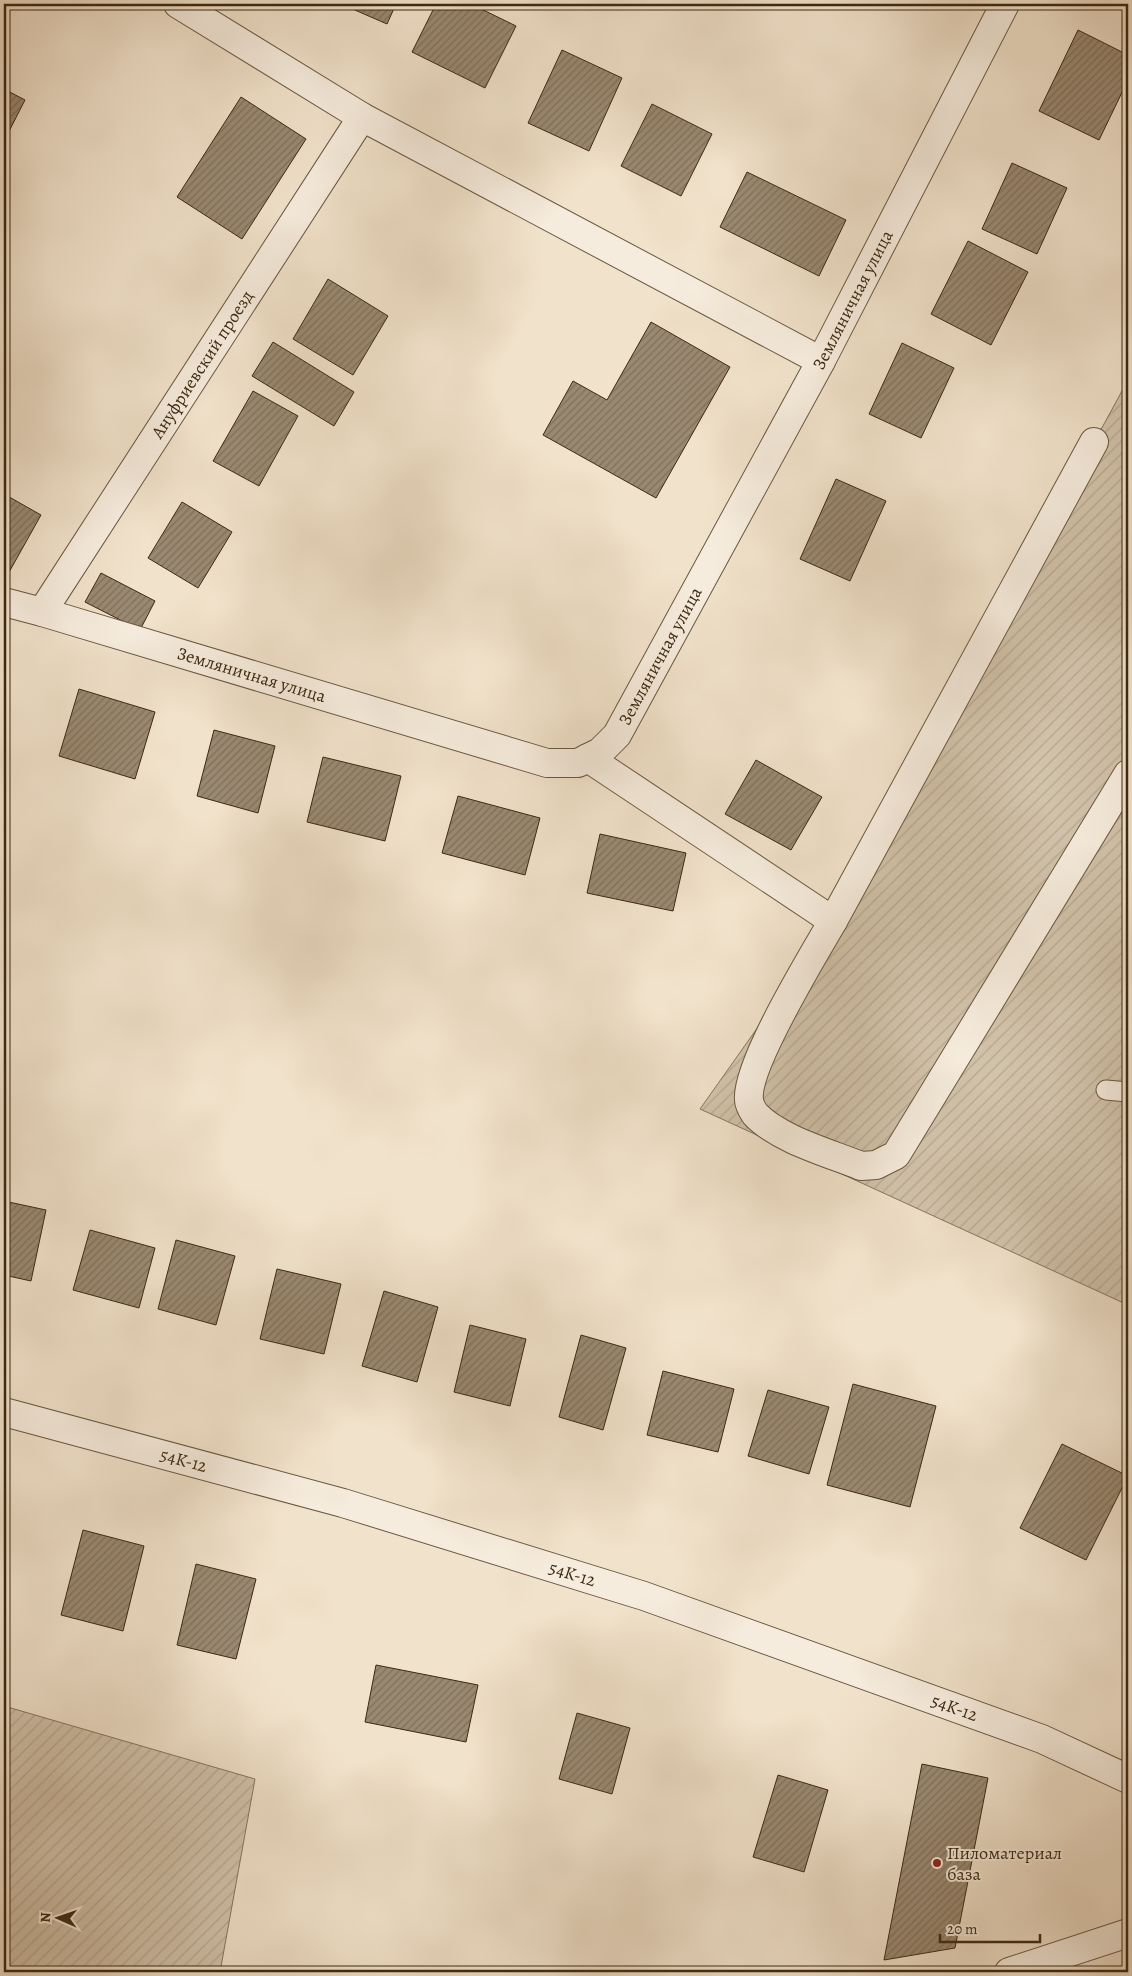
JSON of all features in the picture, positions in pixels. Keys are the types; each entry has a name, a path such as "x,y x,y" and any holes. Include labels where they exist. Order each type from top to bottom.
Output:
{"street":[{"path":"178,4 362,117 821,361"},
{"name":"Земляничная улица","path":"4,602 547,763 578,763 600,752 616,735 821,361 1005,4"},
{"name":"Ануфриевский проезд","path":"42,612 362,117"},
{"path":"1094,442 777,1020 752,1080 749,1100 754,1112 775,1131 861,1166 876,1165 896,1155 1128,774"},
{"path":"588,758 833,921"},
{"name":"54K-12","path":"4,1412 34,1418 343,1503 644,1596 1042,1740 1128,1778"},
{"path":"1008,1972 1128,1933"}],"lane":[{"path":"1106,1090 1128,1092"}],"shaded area":[{"path":"1128,380 1128,1305 700,1109 833,921"},
{"path":"4,1706 255,1779 220,1972 4,1972"}],"building":[{"path":"341,4 396,4 387,24"},
{"path":"436,4 471,4 516,26 485,88 412,52"},
{"path":"1078,30 1128,55 1128,80 1099,140 1039,111"},
{"path":"562,50 622,78 589,151 528,123"},
{"path":"4,89 25,100 4,141"},
{"path":"241,97 306,139 242,239 177,197"},
{"path":"652,104 712,134 681,196 621,166"},
{"path":"1012,163 1067,188 1037,254 982,229"},
{"path":"747,172 846,220 819,276 720,227"},
{"path":"968,241 1028,272 991,345 931,314"},
{"path":"328,279 388,316 353,375 293,339"},
{"path":"651,322 730,367 656,498 543,435 573,381 607,400"},
{"path":"273,342 354,392 334,426 252,376"},
{"path":"902,343 954,368 921,438 869,414"},
{"path":"253,391 298,416 259,486 213,461"},
{"path":"836,479 886,501 850,581 800,559"},
{"path":"4,494 41,515 8,574 4,572"},
{"path":"182,502 232,532 198,588 148,558"},
{"path":"101,573 155,601 140,630 85,602"},
{"path":"79,689 155,712 135,779 59,756"},
{"path":"214,730 275,746 258,813 197,796"},
{"path":"323,757 401,776 385,841 307,822"},
{"path":"756,760 822,797 791,850 725,814"},
{"path":"458,796 540,818 525,875 442,853"},
{"path":"600,834 686,853 673,911 587,893"},
{"path":"4,1201 46,1210 31,1281 4,1275"},
{"path":"90,1230 155,1248 139,1308 73,1290"},
{"path":"176,1240 235,1256 216,1325 158,1309"},
{"path":"277,1269 341,1284 324,1354 260,1339"},
{"path":"384,1291 438,1307 417,1382 362,1366"},
{"path":"470,1325 526,1339 510,1406 454,1392"},
{"path":"581,1335 626,1348 603,1430 559,1417"},
{"path":"663,1371 734,1389 718,1452 647,1435"},
{"path":"853,1384 936,1406 910,1507 827,1485"},
{"path":"768,1390 829,1407 809,1474 748,1456"},
{"path":"1062,1444 1128,1476 1086,1560 1020,1528"},
{"path":"83,1530 144,1546 123,1631 61,1615"},
{"path":"196,1564 256,1579 236,1659 177,1645"},
{"path":"376,1665 478,1685 466,1742 365,1722"},
{"path":"577,1713 630,1728 612,1794 559,1779"},
{"name":"Пиломатериал база","path":"922,1764 988,1778 955,1948 884,1960"},
{"path":"778,1775 828,1790 804,1872 753,1857"}],"place":[{"name":"Пиломатериал база","path":"937,1863"}]}
